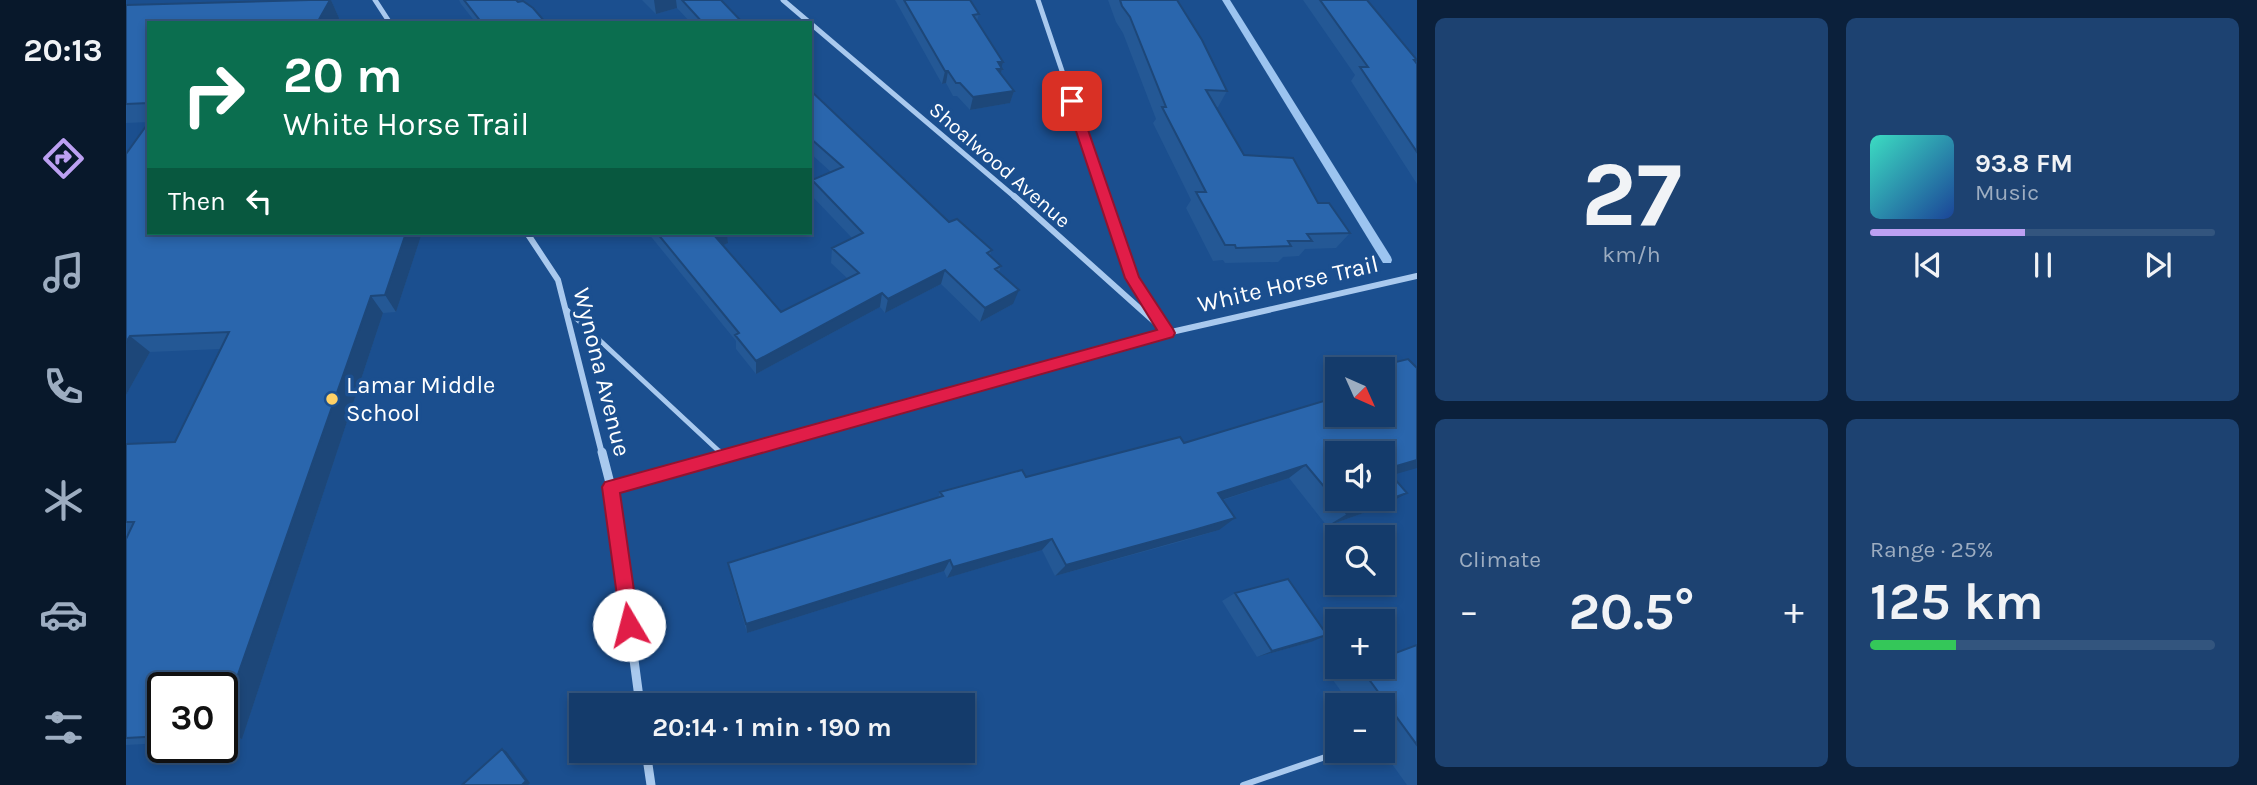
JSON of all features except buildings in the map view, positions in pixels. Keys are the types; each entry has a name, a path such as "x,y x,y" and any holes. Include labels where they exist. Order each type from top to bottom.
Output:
{"street":[{"path":"375,0 389,21"},
{"name":"Shoalwood Avenue","path":"783,0 808,21"},
{"path":"1038,0 1132,278 1167,333"},
{"name":"Shoalwood Avenue","path":"812,25 996,180 1167,333"},
{"name":"Wynona Avenue","path":"528,235 558,280 611,487"},
{"name":"White Horse Trail","path":"611,487 1167,333 1417,276"},
{"path":"611,487 638,693"},
{"path":"648,763 651,785"}],"lane":[{"path":"566,309 724,456"},
{"path":"1243,785 1325,757"}],"waterway":[{"path":"1226,0 1387,260"}],"place":[{"name":"Lamar Middle School","path":"332,399"}],"route":[{"path":"629,625 611,487 1167,333 1132,278 1072,101"}]}
